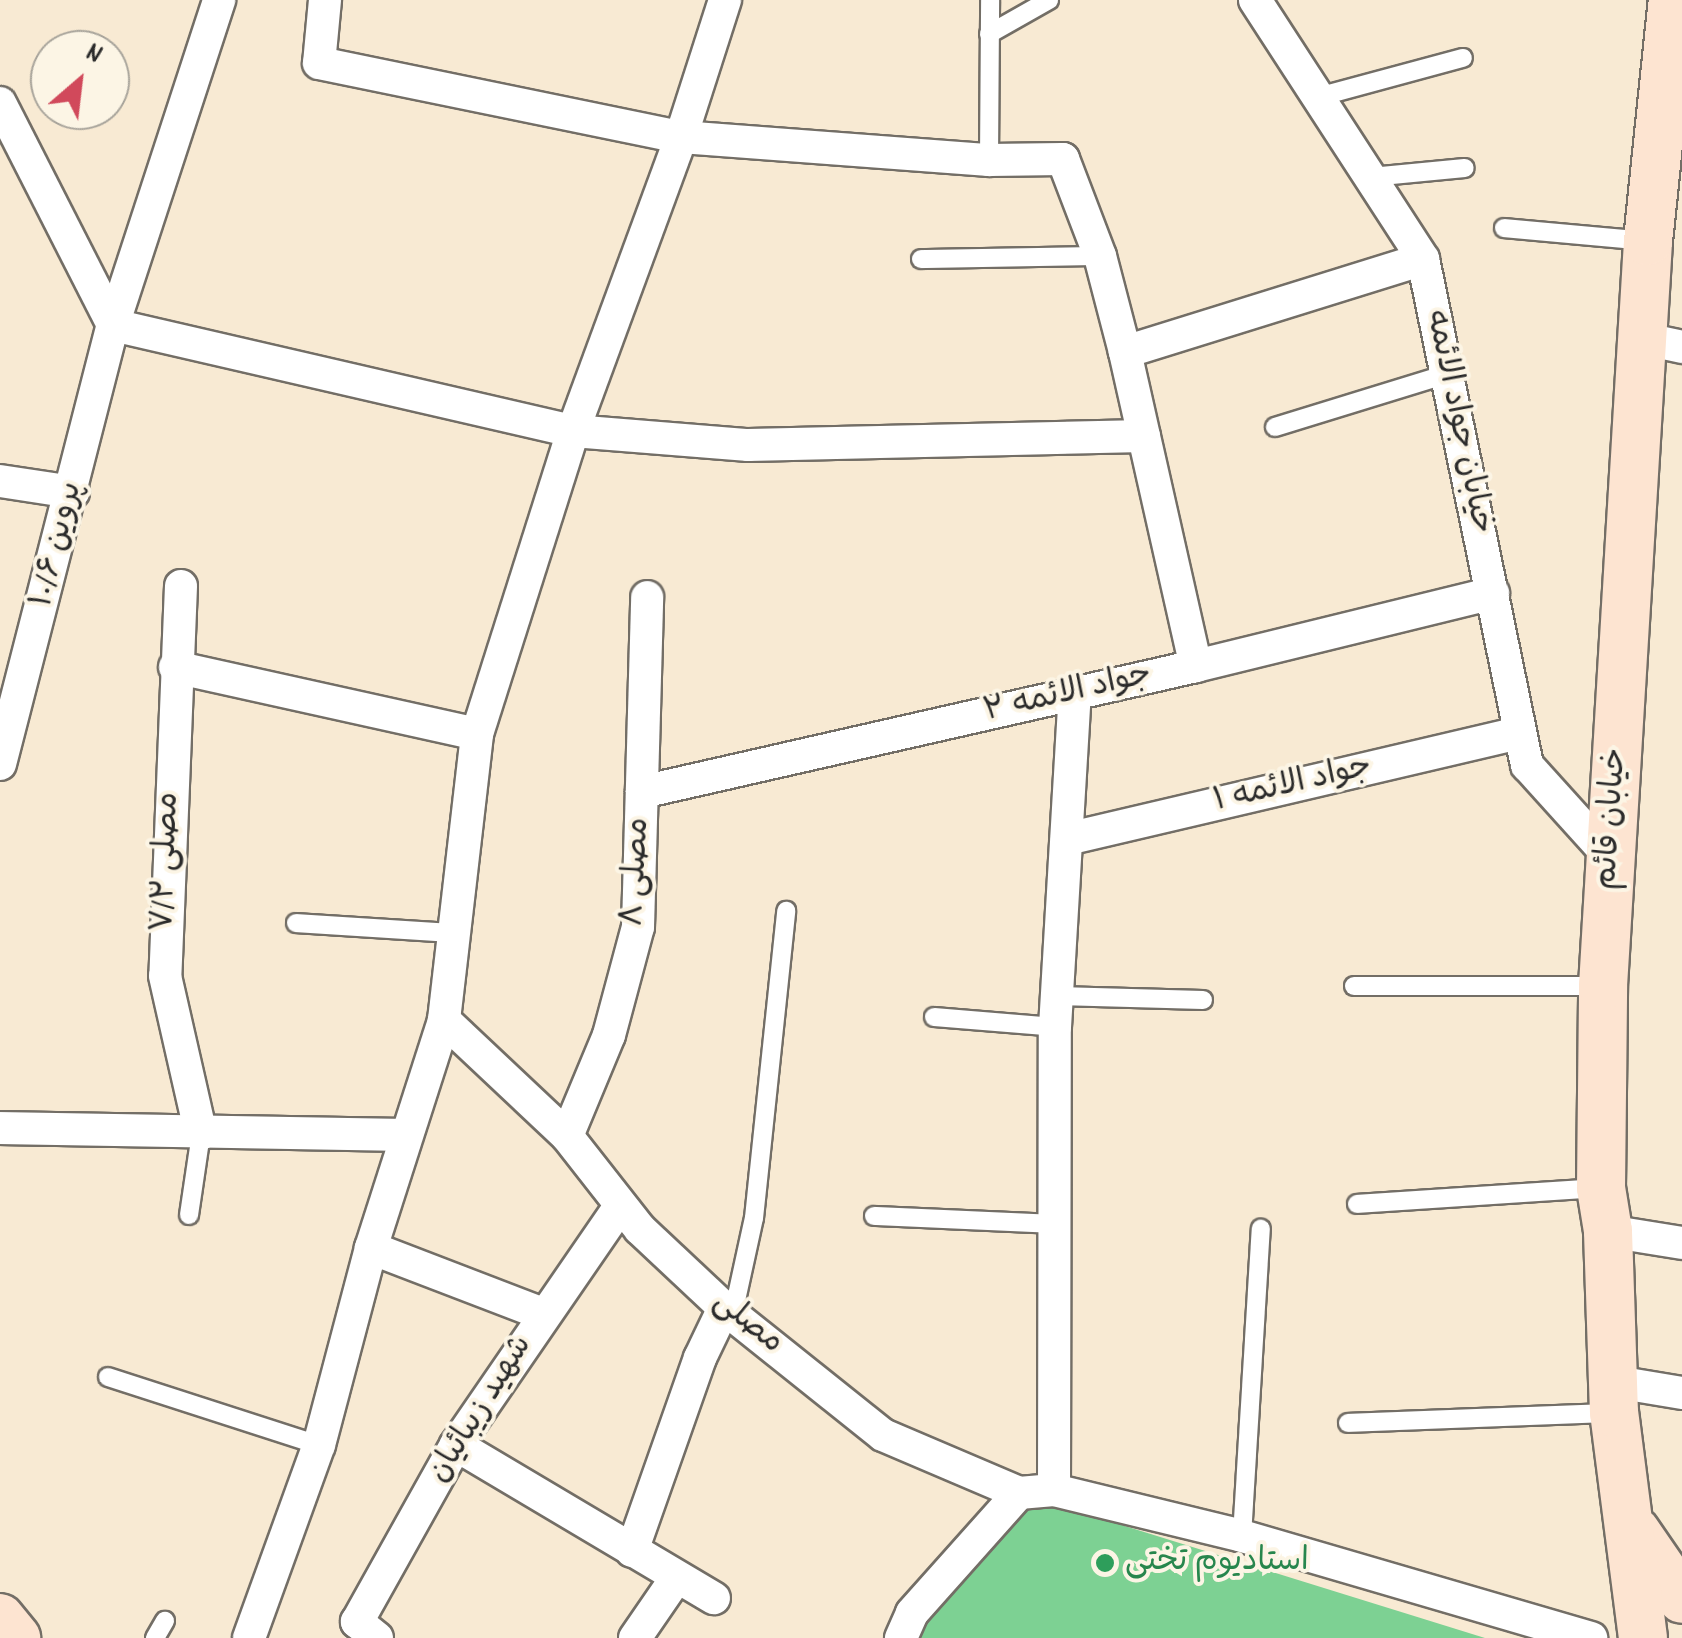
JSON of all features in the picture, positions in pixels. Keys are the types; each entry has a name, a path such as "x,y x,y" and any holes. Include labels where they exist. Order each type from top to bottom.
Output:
{"street":[{"name":"پروین ۱۰/۶","path":"0,764 114,325 219,0"},
{"path":"325,0 318,62 681,137 989,160 1063,160 1100,256 1196,666"},
{"path":"249,1638 319,1445 371,1248 444,1020 451,932 477,734 573,431 681,137 725,0"},
{"name":"خیابان جواد الائمه","path":"1255,0 1423,258 1528,765 1611,858"},
{"name":"خیابان قائم","path":"1643,1638 1615,1397 1604,1210 1602,986 1611,858 1663,343 1648,241 1668,190 1673,0"},
{"path":"0,103 114,325 573,431 748,445 1144,436"},
{"path":"1125,352 1423,258"},
{"path":"0,481 73,492"},
{"name":"مصلی ۷/۲","path":"181,586 165,976 200,1134"},
{"name":"جواد الائمه ۲","path":"642,792 1196,666 1492,593"},
{"name":"مصلی ۸","path":"567,1136 608,1034 638,927 647,596"},
{"path":"175,667 477,734"},
{"path":"1054,1490 1057,1011 1075,694"},
{"name":"جواد الائمه ۱","path":"1066,839 1520,733"},
{"name":"مصلی","path":"444,1020 567,1136 620,1206 729,1311 883,1434 1019,1493 1054,1490 1242,1536 1590,1638"},
{"path":"0,1128 405,1136"},
{"name":"شهید زیبائیان","path":"361,1633 456,1446 620,1206"},
{"path":"1604,1210 1682,1244"},
{"path":"371,1248 544,1314"},
{"path":"632,1550 700,1358 729,1311"},
{"path":"1615,1397 1682,1394"},
{"path":"456,1446 714,1598"},
{"path":"901,1638 912,1613 1019,1493"},
{"path":"1628,1518 1682,1599"},
{"path":"636,1638 676,1577"},
{"path":"0,1618 16,1638"}],"lane":[{"path":"989,160 990,0"},
{"path":"988,34 1049,0"},
{"path":"1318,96 1463,58"},
{"path":"1371,177 1465,168"},
{"path":"1504,228 1648,241"},
{"path":"921,259 1100,256"},
{"path":"1275,426 1446,374"},
{"path":"729,1311 754,1218 786,912"},
{"path":"296,924 451,932"},
{"path":"1354,986 1602,986"},
{"path":"934,1017 1203,1000"},
{"path":"189,1215 200,1134"},
{"path":"1357,1204 1604,1210"},
{"path":"874,1216 1058,1224"},
{"path":"1242,1536 1260,1229"},
{"path":"108,1377 319,1445"},
{"path":"1348,1424 1615,1397"}],"green space":[{"name":"استادیوم تختی","path":"1022,1494 1485,1638 907,1638"}],"place":[{"name":"استادیوم تختی","path":"1105,1563"}]}
